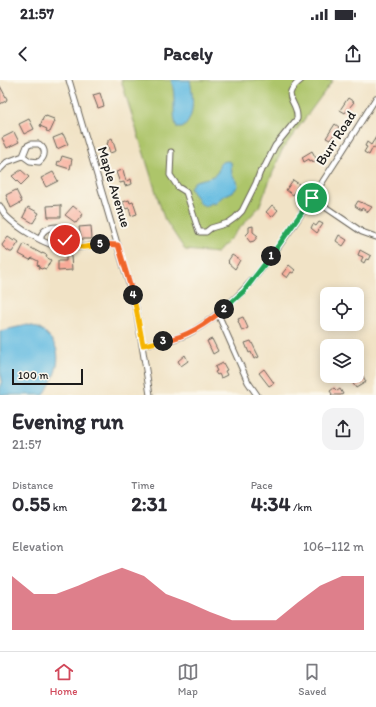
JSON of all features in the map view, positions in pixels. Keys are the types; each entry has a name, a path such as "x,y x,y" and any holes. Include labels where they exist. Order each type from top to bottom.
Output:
{"street":[{"name":"Maple Avenue","path":"69,80 136,308 150,395"},
{"path":"171,152 170,175 174,182 186,192 199,232 206,232 211,228 228,223 242,211 260,172 265,166 275,146 297,119 298,113 290,99 290,90 301,80"},
{"name":"Burr Road","path":"143,345 171,340 193,331 218,314 244,291 269,260 312,198 376,98"},
{"path":"0,169 7,162 23,156 27,146 31,144 39,144 43,146 45,151 39,162 30,161 23,156"},
{"path":"312,198 362,232 376,237"},
{"path":"0,206 6,216 16,225 46,244 56,246 64,242 76,247 86,248 101,244 118,245"},
{"path":"41,240 40,236 44,231 51,227 57,226 64,232 64,242"},
{"path":"218,314 248,382 257,395"}],"green space":[{"path":"121,80 333,80 282,150 259,207 217,253 185,250 164,218"}],"water":[{"path":"171,80 190,80 192,106 190,119 182,128 177,128 175,122 174,92"},
{"path":"222,162 231,162 232,175 237,181 238,186 234,191 222,197 215,204 212,203 205,206 199,203 190,188 194,182 215,175 219,169 219,165"},
{"path":"27,325 40,329 53,342 57,349 57,365 52,380 44,395 0,395 2,380 0,371 0,331"}],"building":[{"path":"0,86 7,99 0,104"},
{"path":"100,93 104,106 98,108 93,95"},
{"path":"348,98 354,102 345,113 340,110"},
{"path":"44,116 54,119 55,121 50,132 46,131 47,129 40,126"},
{"path":"29,119 34,129 24,134 19,124"},
{"path":"335,124 339,127 330,140 326,138"},
{"path":"14,132 19,142 7,148 2,138"},
{"path":"63,134 68,144 57,149 53,138"},
{"path":"376,137 376,149 373,147 369,155 364,152 367,147 365,146 367,142 371,145"},
{"path":"112,138 116,151 110,153 107,143 108,140"},
{"path":"312,151 317,160 313,162 309,159 304,162 302,157"},
{"path":"62,156 72,159 70,169 57,165"},
{"path":"21,170 29,177 21,185 12,176"},
{"path":"123,170 126,181 131,179 132,184 125,186 124,182 120,183 116,172"},
{"path":"53,172 58,181 46,187 41,178"},
{"path":"293,180 299,184 293,195 286,190"},
{"path":"16,190 22,202 11,208 6,195"},
{"path":"129,200 130,203 133,202 137,214 131,216 129,208 125,209 123,202"},
{"path":"358,201 372,207 368,212 362,208 361,210 355,206"},
{"path":"61,205 61,217 48,217 47,206"},
{"path":"272,205 278,210 272,217 266,212"},
{"path":"73,206 83,214 76,223 65,215"},
{"path":"28,207 39,213 33,223 23,217"},
{"path":"319,222 323,224 317,233 311,228 313,224 316,226"},
{"path":"91,226 92,239 81,239 79,227"},
{"path":"253,226 253,232 258,236 254,241 250,242 246,235 249,232 249,227"},
{"path":"339,235 347,240 343,246 336,241"},
{"path":"8,237 19,242 12,252 2,245"},
{"path":"24,244 42,254 47,255 46,257 51,260 46,269 39,268 40,266 37,265 38,261 32,258 30,260 19,254"},
{"path":"360,250 371,256 369,260 366,259 364,263 361,261 363,257 358,255"},
{"path":"232,255 240,260 235,269 228,263"},
{"path":"71,256 72,270 58,271 58,261 66,261 66,257"},
{"path":"289,265 295,270 293,273 291,272 287,278 282,274"},
{"path":"243,317 248,328 242,331 238,319"},
{"path":"212,339 218,351 213,354 207,341"},
{"path":"251,341 259,357 254,359 251,352 249,353 245,343"},
{"path":"185,355 188,361 181,366 178,361"},
{"path":"223,363 227,370 225,371 227,375 221,378 219,374 217,375 215,372 217,371 215,367"},
{"path":"264,369 274,383 269,386 259,373"},
{"path":"364,378 366,382 356,388 353,383 364,383"},
{"path":"334,388 337,391 340,389 343,394 331,395 332,394 330,391"}],"route":[{"path":"65,240 64,242 70,245 86,248 101,244 118,245 136,308 143,345 171,340 183,336 218,314 231,303 244,291 269,260 312,198"}]}
